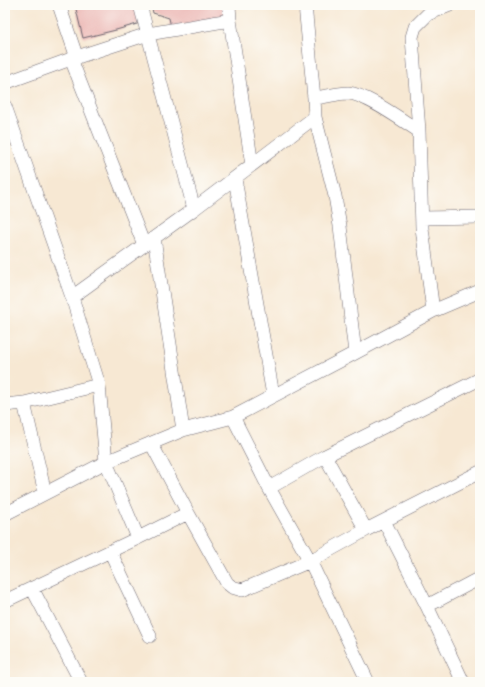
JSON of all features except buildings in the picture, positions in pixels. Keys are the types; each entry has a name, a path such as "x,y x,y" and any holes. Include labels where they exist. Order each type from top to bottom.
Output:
{"street":[{"path":"59,5 74,58 149,242 183,430"},
{"path":"140,5 194,209"},
{"path":"229,5 252,165"},
{"path":"305,5 315,117 340,226 355,352"},
{"path":"433,311 422,228 419,131 412,37 415,27 428,14 450,5"},
{"path":"5,83 74,58 148,34 230,20"},
{"path":"314,98 349,93 376,104 419,131"},
{"path":"5,106 72,298 99,385 106,462 138,538"},
{"path":"72,298 194,209 315,117"},
{"path":"234,179 273,395"},
{"path":"422,218 480,217"},
{"path":"5,514 106,462 183,430 233,416 433,311 480,291"},
{"path":"269,488 325,456 480,379"},
{"path":"5,405 24,403 99,385"},
{"path":"24,403 46,493"},
{"path":"233,416 269,488 310,561 368,682"},
{"path":"151,443 227,583 232,587 242,590 310,561 366,530 480,472"},
{"path":"325,456 366,530"},
{"path":"5,601 188,513"},
{"path":"384,521 463,682"},
{"path":"110,551 150,636"},
{"path":"427,606 480,578"},
{"path":"32,588 81,682"}]}
